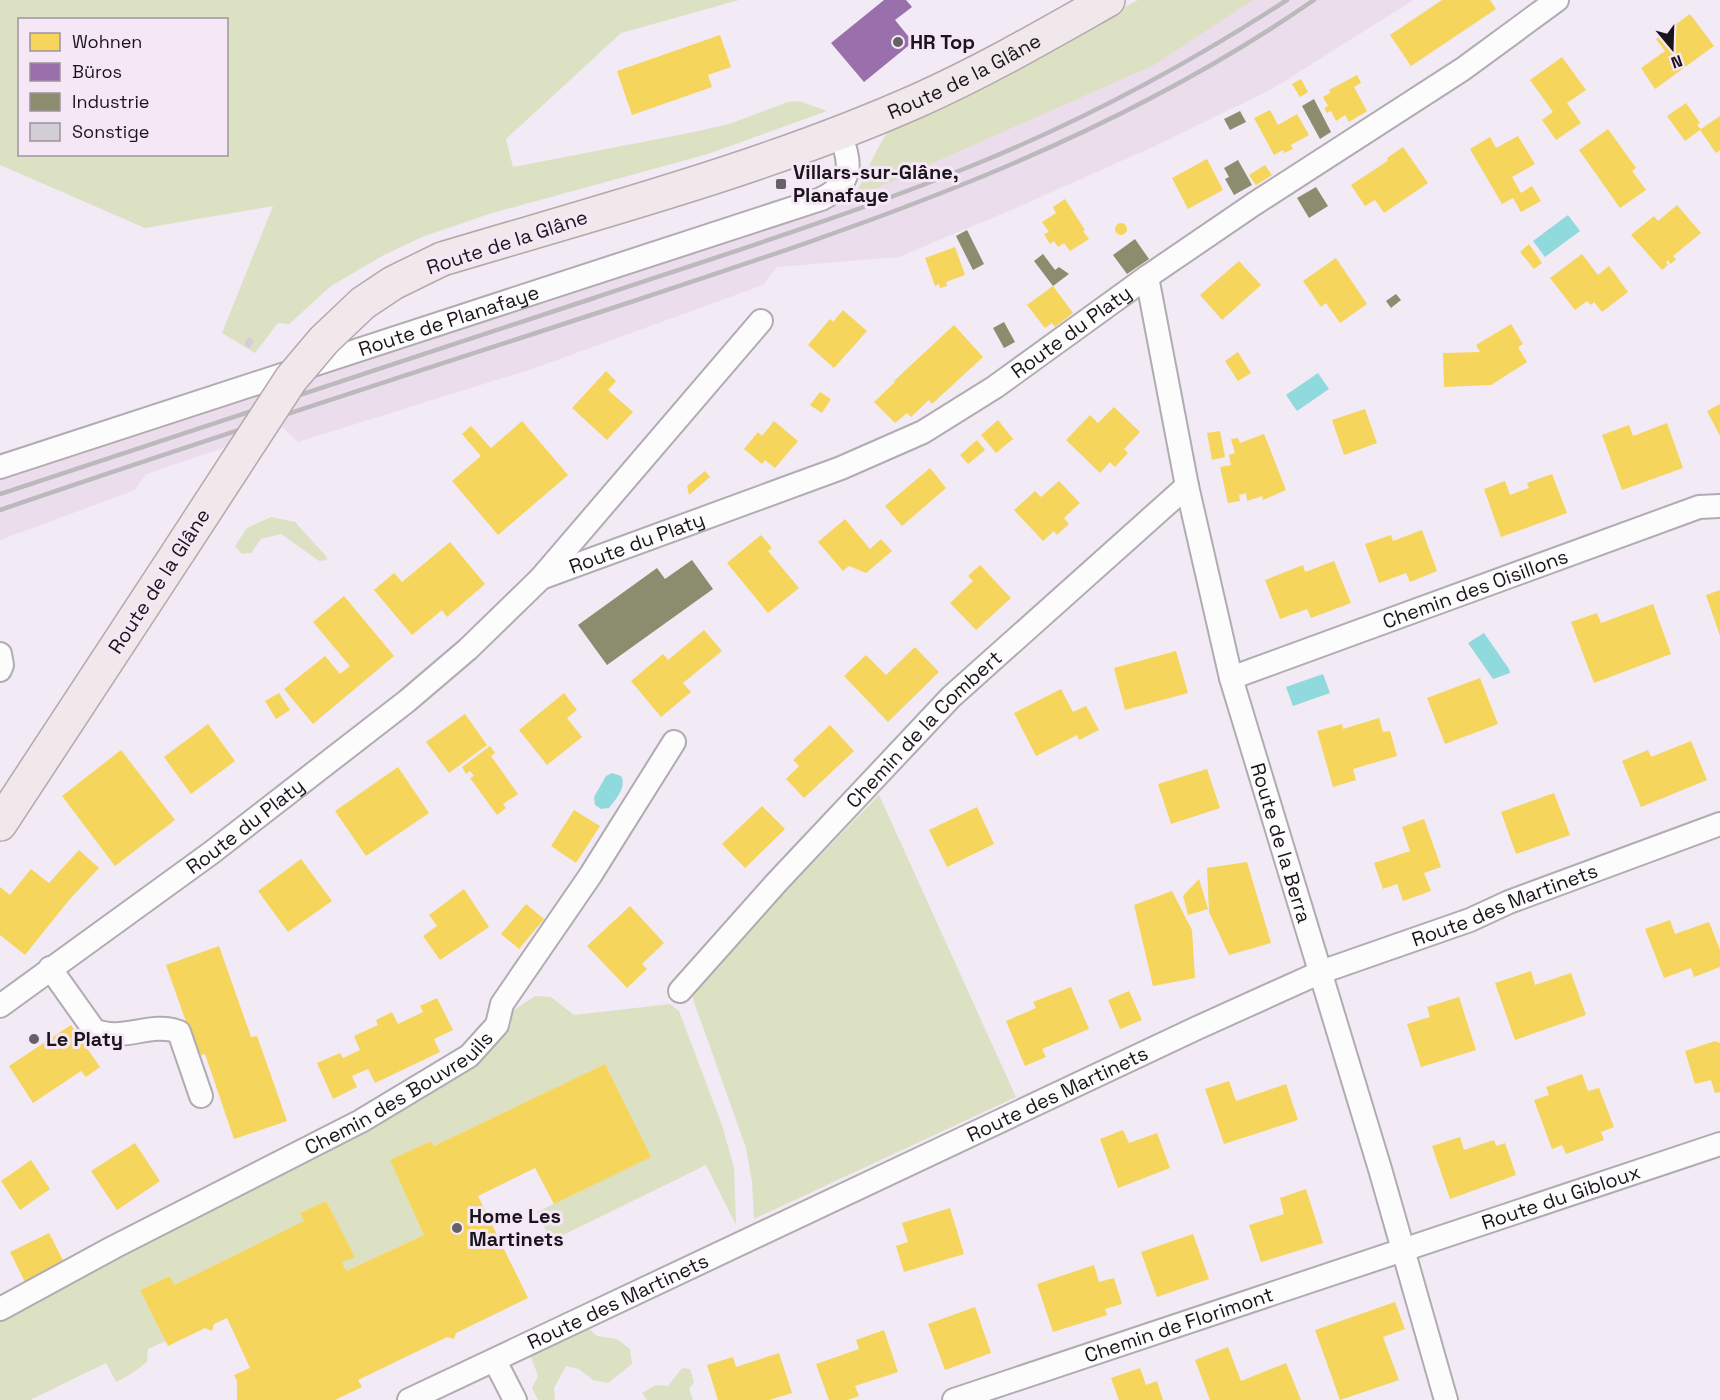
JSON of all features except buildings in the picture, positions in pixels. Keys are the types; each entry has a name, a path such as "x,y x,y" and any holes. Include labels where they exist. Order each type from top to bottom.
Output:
{"main road":[{"name":"Route de la Glâne","path":"0,824 291,379 324,340 363,303 393,283 442,259 726,173 839,132 920,99 1108,0"}],"street":[{"name":"Route du Platy","path":"541,578 842,468 923,432 995,387 1147,277 1263,198 1463,69 1557,0"},
{"name":"Route de Planafaye","path":"0,467 821,200 838,189 847,174 848,155 839,132"},
{"name":"Route de la Berra","path":"1147,277 1187,486 1231,678 1321,972 1446,1400"},
{"name":"Route du Platy","path":"0,1006 211,853 407,701 468,649 541,578 761,321"},
{"name":"Chemin de la Combert","path":"680,991 785,874 951,697 1187,486"},
{"name":"Chemin des Oisillons","path":"1231,678 1699,507 1720,506"},
{"path":"0,654 2,665 0,670"},
{"name":"Chemin des Bouvreuils","path":"0,1309 114,1247 361,1121 469,1056 497,1025 502,1004 590,876 674,742"},
{"name":"Route des Martinets","path":"409,1400 1101,1073 1321,972 1470,920 1509,902 1720,824"},
{"path":"50,968 94,1030 106,1036 167,1028 179,1032 201,1096"},
{"name":"Route du Gibloux","path":"1404,1251 1531,1206 1720,1144"},
{"name":"Chemin de Florimont","path":"954,1400 1101,1349 1404,1251"},
{"path":"495,1360 515,1400"}],"shaded area":[{"path":"1166,0 1414,0 1272,89 1155,146 899,257 777,267 763,285 535,368 298,442 283,428 146,474 135,490 0,540 0,477 847,201"}],"green space":[{"path":"0,0 739,0 621,33 506,139 513,167 729,124 788,102 799,101 827,111 708,154 492,213 422,237 382,256 331,286 289,324 278,323 255,353 222,333 273,206 145,228 0,165"},
{"path":"1138,0 1253,0 1154,65 852,199 891,128"},
{"path":"271,517 295,522 326,556 327,560 319,561 281,534 261,539 251,553 242,554 235,546 247,528"},
{"path":"879,795 1016,1097 754,1219 752,1182 746,1148 693,999 693,986"},
{"path":"535,996 551,997 574,1015 670,1004 679,1011 722,1125 734,1168 736,1225 706,1165 551,1241 537,1212 650,1157 605,1064 434,1146 431,1141 391,1160 424,1235 346,1271 342,1262 354,1256 326,1201 300,1213 304,1221 174,1285 170,1276 140,1290 166,1341 148,1349 147,1362 131,1374 116,1382 106,1363 30,1400 0,1400 0,1317 501,1028 511,1026 511,1012"},
{"path":"587,1327 597,1336 617,1339 630,1349 632,1364 608,1383 593,1380 579,1369 566,1366 554,1388 555,1400 538,1400 532,1388 538,1376 531,1357 533,1351"},
{"path":"682,1368 690,1369 694,1382 689,1389 693,1400 647,1400 642,1393 656,1385 668,1386"}],"water":[{"path":"1568,215 1580,231 1545,257 1533,241"},
{"path":"1318,373 1329,389 1297,411 1286,395"},
{"path":"1484,633 1510,673 1493,679 1468,643"},
{"path":"1323,674 1330,693 1293,706 1286,687"},
{"path":"612,773 621,776 622,789 609,808 601,809 595,805 594,797 606,776"}],"railway":[{"path":"0,494 740,250 933,181 1021,145 1099,108 1213,46 1287,0"},
{"path":"0,510 723,271 899,209 1070,138 1153,97 1235,51 1314,0"}],"place":[{"name":"HR Top","path":"898,42"},
{"name":"Villars-sur-Glâne, Planafaye","path":"781,184"},
{"name":"Le Platy","path":"34,1039"},
{"name":"Home Les Martinets","path":"457,1228"}]}
